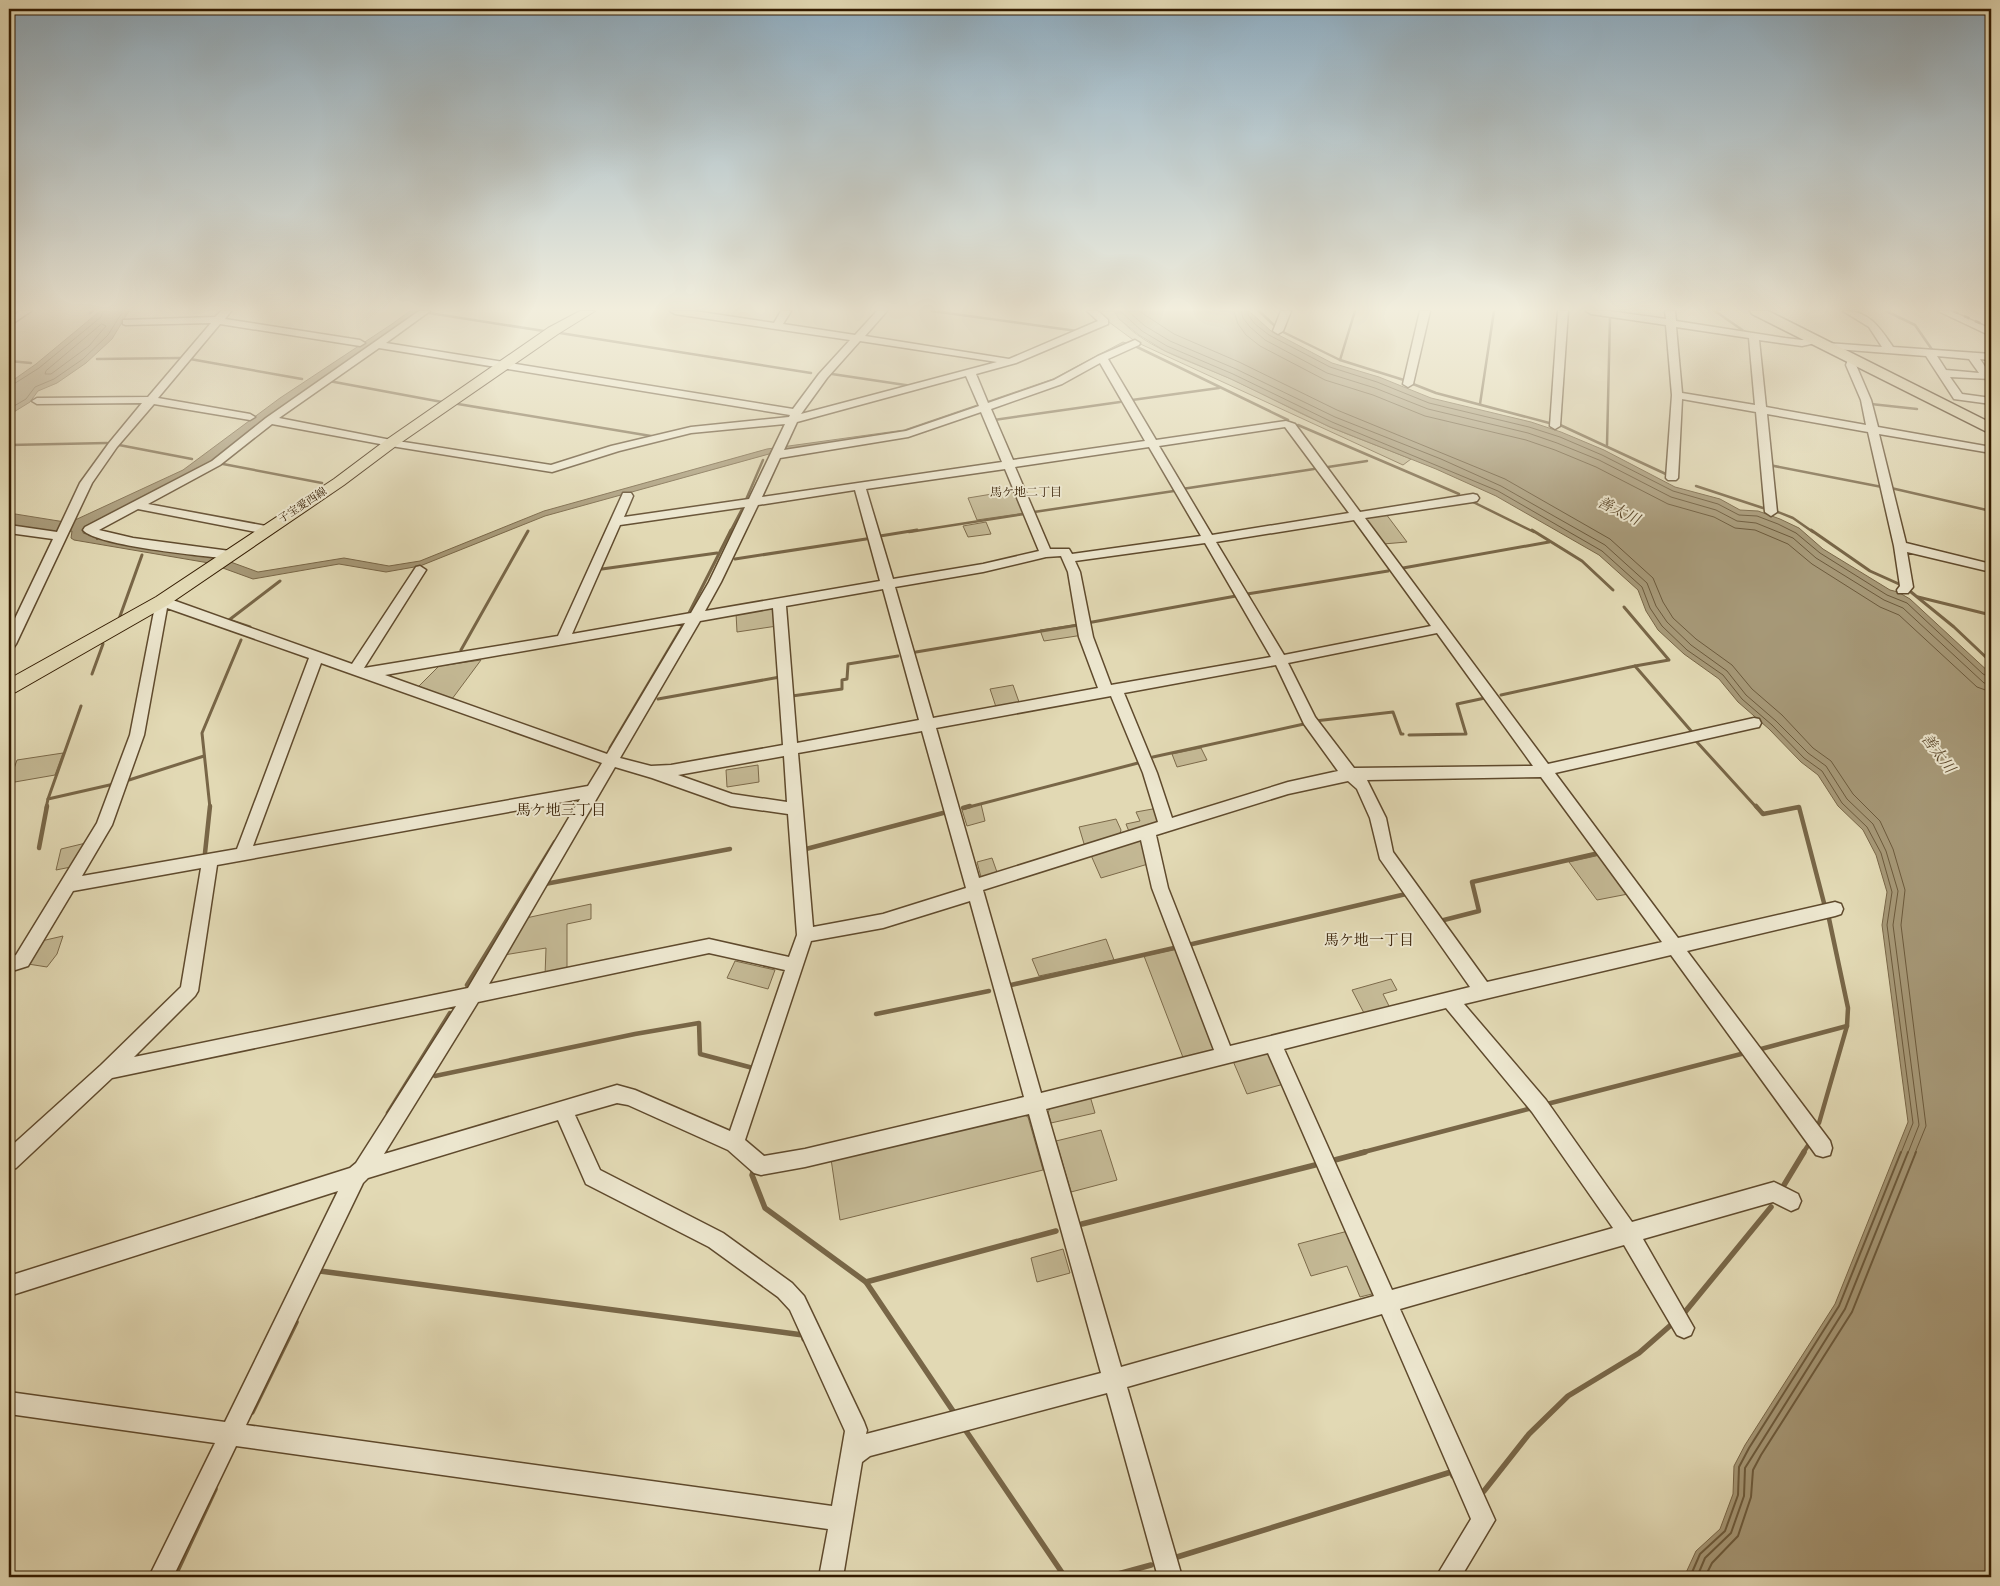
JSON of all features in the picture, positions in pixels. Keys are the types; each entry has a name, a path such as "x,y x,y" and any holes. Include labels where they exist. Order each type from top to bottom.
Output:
{"highway":[{"path":"1904,385 1991,429"}],"main road":[{"name":"子宝愛西線","path":"9,687 162,601 213,568 266,530 340,482 391,443 475,385"}],"street":[{"path":"9,644 86,483 97,466 164,385"},
{"path":"230,555 113,538 89,530 216,463 270,420 321,385"},
{"path":"618,385 794,416"},
{"path":"161,1577 359,1173 473,994 612,762 696,616 754,503 794,416 816,385"},
{"path":"270,420 391,443 552,469 615,448 691,430 794,416 921,385"},
{"path":"975,385 1046,553"},
{"path":"778,451 908,434 983,405 1048,385"},
{"path":"1118,385 1280,660 1309,720 1344,768 1353,774 1363,785 1378,818 1386,854 1483,991"},
{"path":"1555,426 1558,385"},
{"path":"1672,478 1676,385"},
{"path":"1759,385 1772,512"},
{"path":"1859,385 1866,400 1900,546 1907,587 1903,590"},
{"path":"1950,385 1958,397 1991,401"},
{"path":"1677,395 1991,450"},
{"path":"37,401 151,400 250,418"},
{"path":"615,522 1292,423 1291,426 1823,1148"},
{"path":"860,487 1170,1577"},
{"path":"563,639 627,496"},
{"path":"1068,558 1208,539 1473,498"},
{"path":"137,505 266,530"},
{"path":"9,529 59,536"},
{"path":"1900,546 1991,568"},
{"path":"361,671 983,568 1046,553 1065,552 1074,572 1086,637 1150,774 1167,826"},
{"path":"361,671 420,570"},
{"path":"9,965 22,961 104,825 137,735 162,601 612,762 651,772 731,800 794,809"},
{"path":"735,1143 805,935 778,602"},
{"path":"651,772 672,771 789,748 1280,660 1441,628"},
{"path":"243,853 316,656"},
{"path":"805,935 883,921 1147,832 1288,788 1353,774 1546,770 1754,723"},
{"path":"68,885 594,791"},
{"path":"1147,832 1160,888 1225,1055"},
{"path":"9,1161 190,991 210,860"},
{"path":"9,1286 359,1173 617,1094 629,1096 735,1143 761,1166 805,1158 1036,1103 1483,991 1835,909"},
{"path":"107,1071 709,946 794,965"},
{"path":"1450,1000 1539,1106 1628,1233 1684,1328"},
{"path":"1273,1044 1483,1520 1448,1577"},
{"path":"563,1110 593,1177 716,1240 785,1290 797,1303 856,1430 832,1577"},
{"path":"852,1456 864,1446 1114,1380 1774,1192 1791,1201"},
{"path":"9,1403 841,1519"}],"shaded area":[{"path":"1229,385 1243,385 1330,427 1411,459 1403,465"},
{"path":"1016,490 1025,513 977,520 968,498"},
{"path":"1386,514 1407,542 1383,544 1366,520 1369,517"},
{"path":"986,522 991,534 968,537 963,526"},
{"path":"771,607 775,610 777,626 737,632 736,613"},
{"path":"1080,624 1083,635 1044,641 1040,630"},
{"path":"481,660 452,699 418,687 439,666"},
{"path":"1013,685 1019,702 996,707 990,689"},
{"path":"1201,748 1207,760 1177,767 1172,754"},
{"path":"63,753 55,775 9,783 17,760"},
{"path":"758,765 759,782 727,787 726,770"},
{"path":"981,804 985,821 967,826 962,810"},
{"path":"1158,808 1162,822 1130,834 1126,824 1140,821 1136,812"},
{"path":"1116,819 1121,830 1119,837 1085,847 1079,827"},
{"path":"1143,839 1148,864 1101,878 1090,853"},
{"path":"90,842 76,866 56,870 61,849"},
{"path":"1600,855 1628,894 1597,900 1569,862"},
{"path":"992,858 998,875 986,879 981,877 977,862"},
{"path":"591,904 591,919 567,924 567,972 545,976 546,948 504,955 526,918"},
{"path":"63,936 57,954 47,967 28,964 37,942"},
{"path":"1106,939 1114,960 1039,976 1032,959"},
{"path":"1177,949 1215,1044 1210,1054 1184,1060 1144,956"},
{"path":"735,961 775,970 768,989 727,978"},
{"path":"1391,979 1397,990 1383,994 1390,1008 1365,1015 1352,990"},
{"path":"1265,1052 1271,1055 1284,1084 1247,1094 1233,1061"},
{"path":"1090,1096 1095,1113 1051,1123 1048,1112 1052,1105"},
{"path":"1021,1113 1028,1117 1043,1170 840,1220 831,1159"},
{"path":"1101,1130 1117,1180 1071,1192 1056,1141"},
{"path":"1348,1231 1374,1289 1372,1294 1360,1297 1347,1266 1311,1276 1298,1244"},
{"path":"1063,1249 1070,1273 1037,1282 1031,1258"}],"water":[{"path":"9,385 52,385 38,391 30,402 9,415"},
{"path":"300,385 312,385 214,461 183,479 84,528 83,533 98,538 97,540 99,538 217,557 258,572 344,558 389,566 420,561 544,511 767,449 904,430 1035,385 1044,385 906,433 769,454 545,516 420,566 386,572 339,564 253,579 209,563 74,540 71,538 72,531 56,533 9,527 9,513 65,522 75,520 183,470"},
{"name":"善太川","path":"1243,385 1399,385 1431,398 1531,422 1561,432 1604,450 1675,487 1720,499 1740,510 1758,511 1799,528 1823,549 1890,590 1910,599 1991,674 1991,1577 1684,1577 1696,1551 1720,1529 1733,1494 1734,1466 1745,1445 1835,1304 1908,1122 1882,925 1887,892 1876,855 1863,830 1838,806 1818,775 1801,762 1769,729 1738,702 1719,679 1684,654 1658,630 1646,611 1638,590 1599,555 1496,496 1436,469 1330,427"}],"waterway":[{"path":"351,385 442,402"},
{"path":"905,385 912,386"},
{"path":"1216,385 1288,420"},
{"path":"1416,385 1436,393 1553,424"},
{"path":"1480,404 1483,385"},
{"path":"1607,445 1608,385"},
{"path":"1132,400 1219,388"},
{"path":"994,420 1120,402"},
{"path":"458,404 651,436"},
{"path":"1871,404 1917,409"},
{"path":"1558,424 1668,475"},
{"path":"1298,425 1459,494"},
{"path":"9,445 107,443"},
{"path":"119,445 192,459"},
{"path":"745,502 763,460"},
{"path":"1328,467 1367,461"},
{"path":"223,464 322,483"},
{"path":"1769,465 1882,487"},
{"path":"1182,489 1314,469"},
{"path":"1696,486 1763,508"},
{"path":"1891,488 1991,511"},
{"path":"1034,512 1174,491"},
{"path":"1471,501 1534,532"},
{"path":"730,532 742,509"},
{"path":"1773,510 1793,518 1813,532"},
{"path":"909,532 1024,514"},
{"path":"689,613 731,530"},
{"path":"880,536 917,530"},
{"path":"1532,530 1582,561 1613,590"},
{"path":"1811,530 1870,571 1899,584"},
{"path":"461,650 528,531"},
{"path":"735,559 866,539"},
{"path":"1403,568 1549,542"},
{"path":"602,569 717,553"},
{"path":"119,619 142,555"},
{"path":"1247,594 1388,571"},
{"path":"250,627 229,620 280,581"},
{"path":"1911,592 1954,627 1991,662"},
{"path":"1087,623 1236,596"},
{"path":"1918,597 1991,615"},
{"path":"1624,607 1669,660 1635,666"},
{"path":"610,748 683,625"},
{"path":"916,652 1078,625"},
{"path":"210,807 202,733 241,640"},
{"path":"92,674 103,644"},
{"path":"792,696 842,689 842,680 847,679 848,664 898,656"},
{"path":"1501,695 1635,666"},
{"path":"1635,666 1692,732"},
{"path":"658,699 780,677"},
{"path":"1409,735 1466,734 1457,704 1485,698"},
{"path":"48,799 81,706"},
{"path":"1315,721 1393,712 1401,734 1403,734"},
{"path":"1153,757 1304,724"},
{"path":"1696,741 1757,808"},
{"path":"129,780 204,756"},
{"path":"965,808 1138,763"},
{"path":"48,799 114,784"},
{"path":"46,808 48,799"},
{"path":"39,848 47,806"},
{"path":"963,808 970,806"},
{"path":"1756,806 1763,814 1799,807 1824,903"},
{"path":"205,853 210,807"},
{"path":"806,849 943,813"},
{"path":"467,985 555,842"},
{"path":"545,884 730,849"},
{"path":"1439,919 1440,921 1479,911 1472,882 1599,853"},
{"path":"1188,945 1406,894"},
{"path":"1828,914 1848,1008 1847,1026"},
{"path":"1011,985 1174,948"},
{"path":"876,1014 989,991"},
{"path":"388,1113 450,1013"},
{"path":"435,1076 635,1034 699,1023 700,1054 753,1068 752,1070"},
{"path":"1761,1049 1847,1026"},
{"path":"1819,1123 1847,1026"},
{"path":"1547,1104 1745,1053"},
{"path":"1360,1153 1532,1108"},
{"path":"1803,1153 1809,1144"},
{"path":"1331,1161 1365,1152"},
{"path":"1784,1185 1804,1152"},
{"path":"1082,1224 1315,1165"},
{"path":"754,1169 752,1175 765,1208 866,1282"},
{"path":"1685,1312 1771,1207"},
{"path":"866,1282 1056,1231"},
{"path":"320,1271 803,1335 804,1339"},
{"path":"866,1282 953,1411"},
{"path":"252,1412 296,1322"},
{"path":"1484,1491 1529,1434 1568,1396 1639,1353 1672,1324"},
{"path":"964,1428 1065,1577"},
{"path":"1177,1557 1451,1472 1453,1476"},
{"path":"174,1577 215,1489"},
{"path":"1107,1577 1151,1565"}],"district":[{"name":"馬ケ地二丁目","path":"1026,493"},
{"name":"馬ケ地三丁目","path":"561,811"},
{"name":"馬ケ地一丁目","path":"1369,941"}]}
